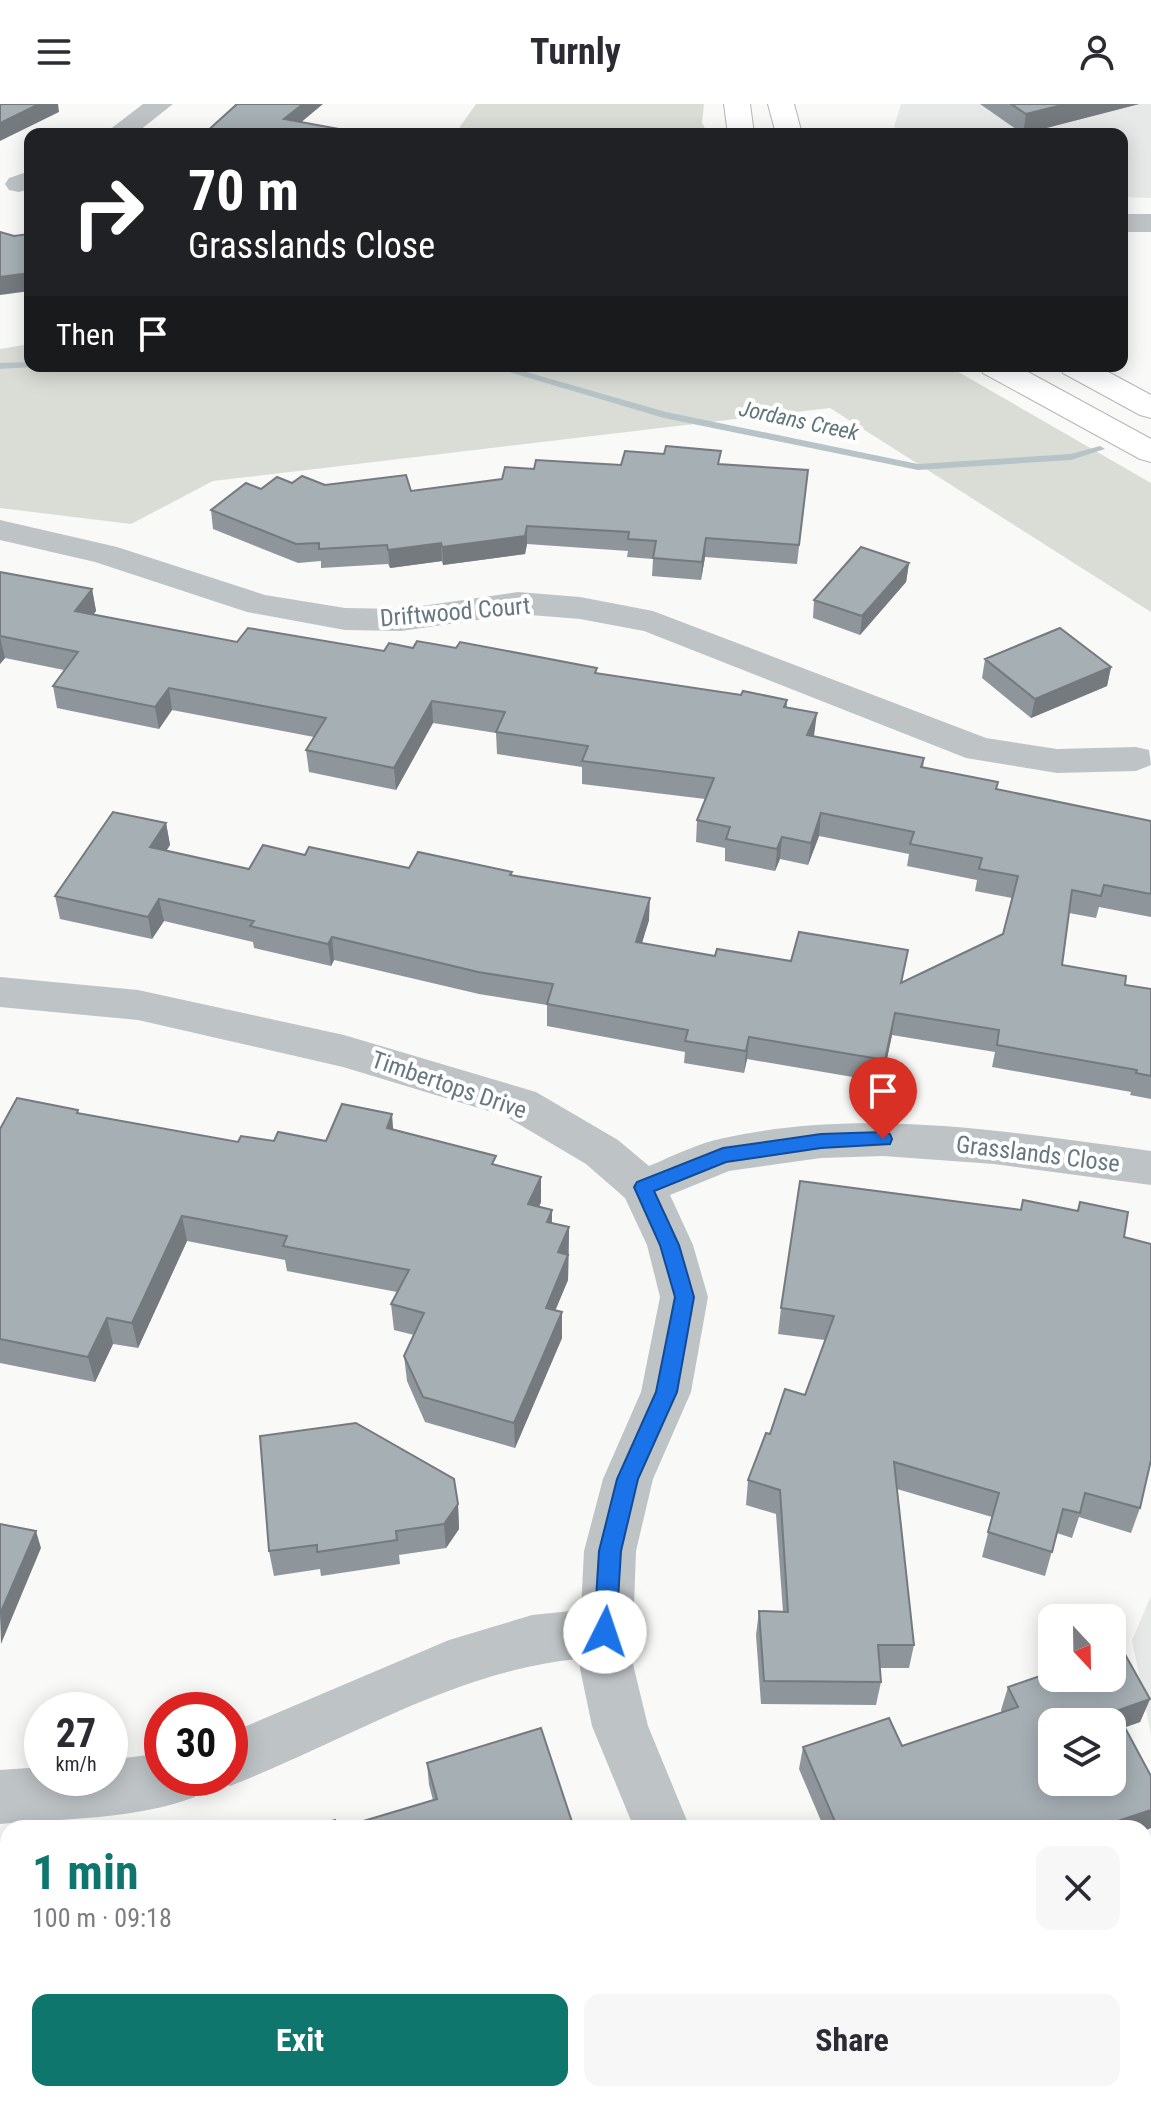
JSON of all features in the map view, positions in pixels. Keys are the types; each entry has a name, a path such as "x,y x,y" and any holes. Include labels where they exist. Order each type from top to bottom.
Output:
{"highway":[{"path":"737,104 740,128"},
{"path":"781,104 787,128"},
{"path":"1005,372 1151,452"},
{"path":"1085,372 1151,408"}],"street":[{"path":"126,128 160,104"},
{"path":"1128,223 1151,223"},
{"name":"Driftwood Court","path":"0,530 105,554 259,605 345,619 401,620 518,603 580,608 639,619 979,749 1057,761 1136,759"},
{"name":"Timbertops Drive","path":"0,992 138,1005 359,1055 520,1104 602,1152 643,1187 670,1245 684,1297 666,1392 628,1479 610,1551 605,1660 620,1726 659,1820"},
{"name":"Grasslands Close","path":"643,1187 723,1155 821,1141 883,1139 994,1147 1151,1168"},
{"path":"248,1752 464,1660 532,1639 605,1632"},
{"path":"0,1797 144,1782"}],"shaded area":[{"path":"476,104 704,104 702,123 705,128 459,128"},
{"path":"901,104 1151,104 1151,198 1128,197 1128,128 894,127"},
{"path":"24,345 24,372 958,372 1151,483 1151,612 830,408 213,481 131,524 0,508 0,349"},
{"path":"1151,1596 1151,1735 1132,1640"}],"building":[{"path":"0,104 39,104 0,123"},
{"path":"237,104 303,104 284,119 334,128 211,128"},
{"path":"1011,104 1066,104 1026,114"},
{"path":"0,232 24,235 24,274 0,277"},
{"path":"666,446 721,451 718,464 808,470 799,545 706,538 702,562 653,558 656,541 628,539 629,532 527,526 525,536 442,547 441,543 388,550 387,545 319,549 319,543 296,544 211,510 246,483 261,489 277,477 292,483 302,476 325,485 406,475 411,491 502,479 505,467 534,469 536,460 621,465 625,451 664,454"},
{"path":"861,547 909,563 862,616 814,600"},
{"path":"0,572 92,589 75,611 237,642 248,628 384,651 389,643 413,648 417,641 456,648 460,642 597,668 595,673 741,695 743,691 787,700 784,707 817,713 807,735 924,758 921,767 998,782 996,789 1151,821 1151,894 1104,885 1101,896 1072,890 1062,965 1126,976 1125,985 1151,989 1151,1076 1136,1073 1137,1070 997,1045 999,1030 895,1013 885,1060 749,1037 746,1051 685,1041 688,1030 547,1004 553,984 478,972 332,937 328,944 250,926 254,921 159,899 148,917 55,896 113,812 166,823 150,847 249,869 263,845 305,855 309,847 409,868 418,852 512,872 510,875 650,898 636,942 715,956 717,949 791,961 799,932 908,950 901,983 1003,934 1018,876 979,869 982,858 910,844 914,832 821,813 811,843 782,837 777,849 726,839 730,827 697,820 714,778 582,761 588,746 496,732 505,712 432,701 394,768 306,750 326,718 169,688 155,707 53,686 78,652 0,636"},
{"path":"1060,628 1111,667 1035,699 985,659"},
{"path":"17,1098 78,1110 77,1113 238,1142 241,1136 274,1141 278,1132 326,1141 342,1104 392,1114 387,1128 496,1156 492,1164 541,1177 528,1204 552,1210 547,1222 569,1227 558,1252 568,1255 546,1308 562,1312 514,1423 423,1397 404,1356 424,1313 391,1304 409,1270 283,1246 287,1236 182,1216 132,1323 107,1318 88,1357 0,1339 0,1129"},
{"path":"800,1181 1021,1210 1023,1200 1078,1211 1080,1202 1128,1212 1124,1237 1151,1244 1151,1460 1140,1508 1085,1493 1080,1513 1063,1509 1052,1552 988,1532 999,1493 894,1462 914,1645 878,1645 881,1682 764,1681 759,1611 788,1612 780,1490 748,1480 766,1433 770,1434 785,1389 805,1395 834,1316 781,1308"},
{"path":"356,1423 454,1479 458,1504 444,1524 396,1531 397,1540 317,1552 317,1545 269,1551 260,1436"},
{"path":"0,1524 36,1531 0,1614"},
{"path":"1126,1656 1150,1699 1124,1708 1038,1708 1038,1796 1126,1796 1126,1730 1151,1776 1151,1810 1121,1820 834,1820 803,1747 889,1718 902,1746 1018,1707 1008,1687 1038,1677 1038,1692 1126,1692"},
{"path":"541,1728 571,1820 367,1820 437,1799 427,1763"}],"waterway":[{"name":"Jordans Creek","path":"0,366 24,365"},
{"name":"Jordans Creek","path":"515,372 664,415 918,467 1071,457 1100,449"}],"route":[{"path":"605,1632 610,1551 628,1479 666,1392 684,1297 670,1245 643,1187 723,1155 821,1141 883,1139"}]}
